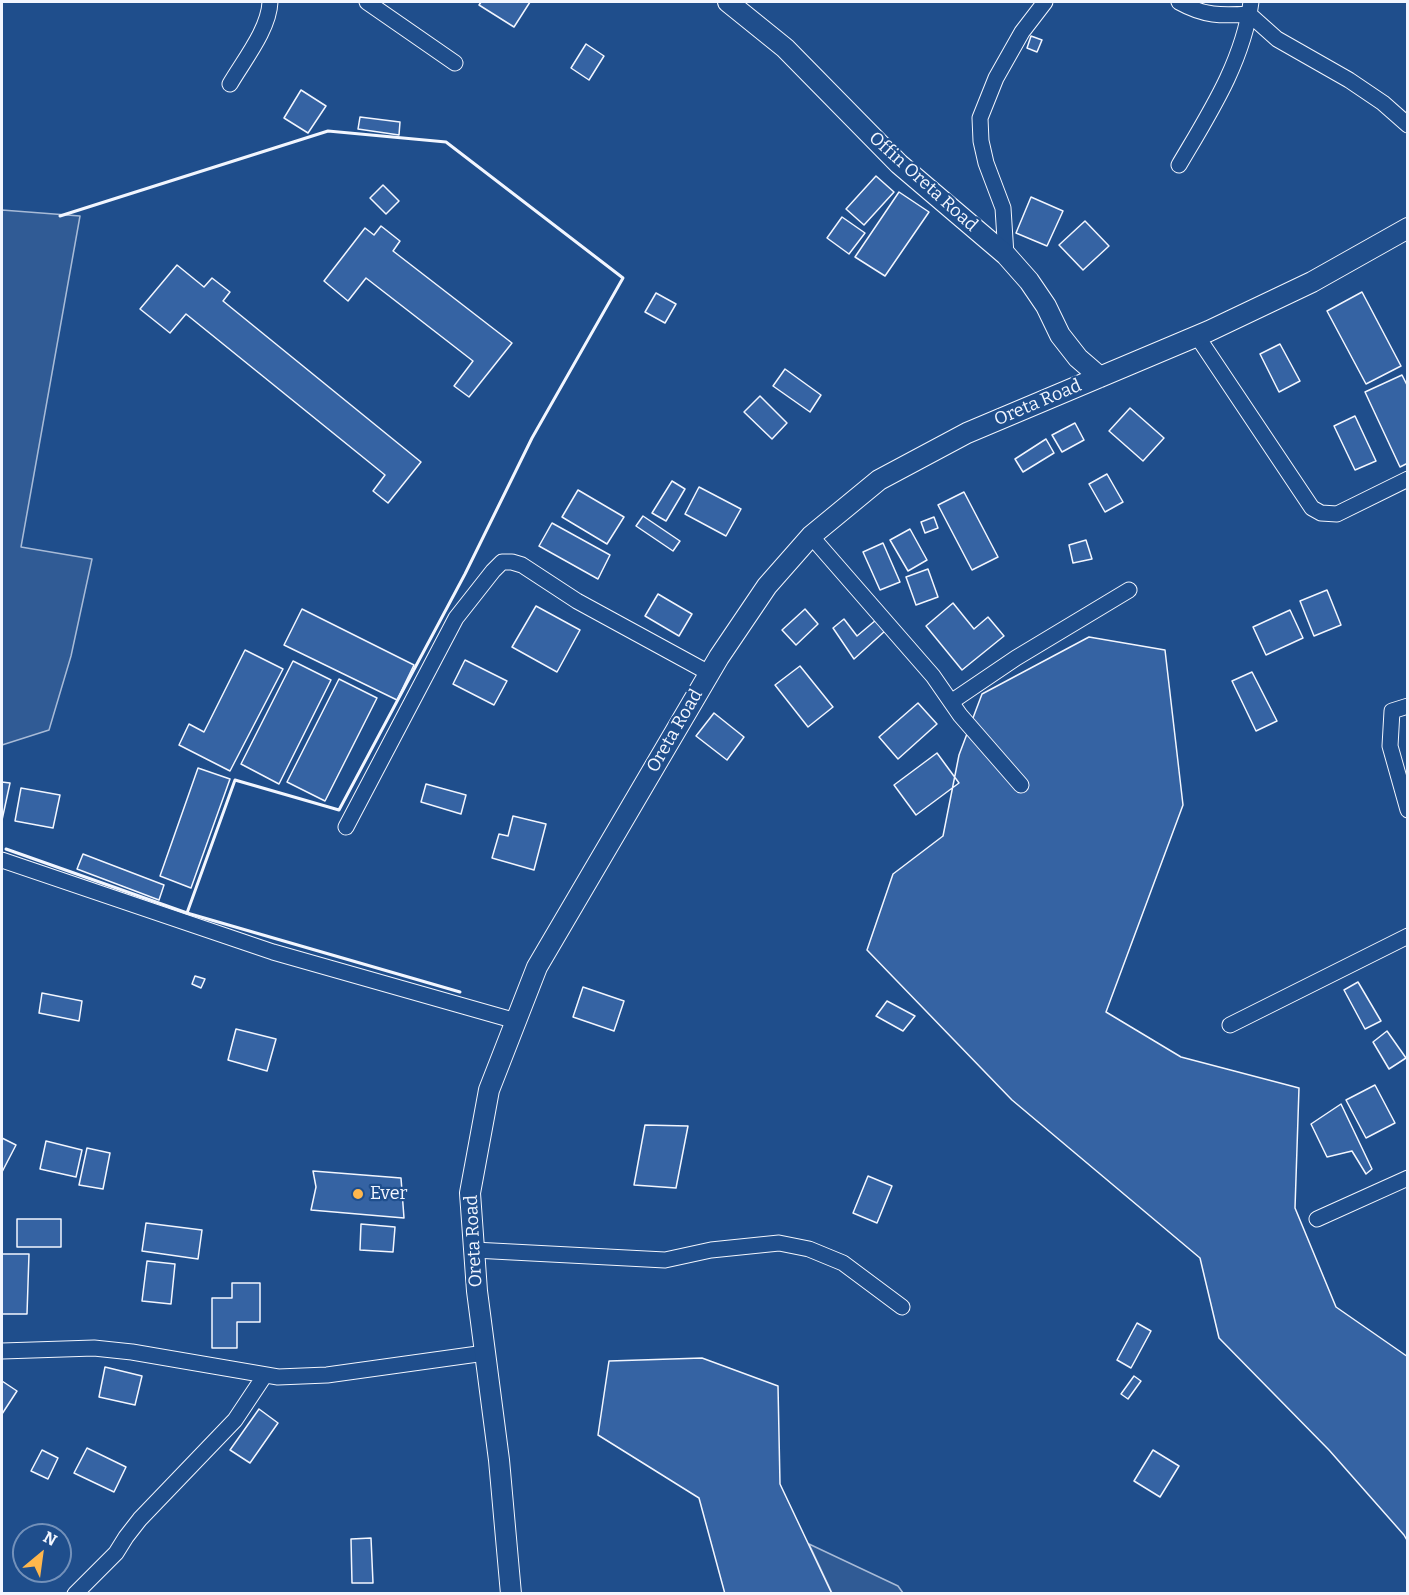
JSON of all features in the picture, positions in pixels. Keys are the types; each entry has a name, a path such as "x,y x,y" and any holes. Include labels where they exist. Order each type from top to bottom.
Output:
{"street":[{"path":"230,84 264,27 270,2"},
{"path":"367,2 454,63"},
{"name":"Offin Oreta Road","path":"728,2 785,48 899,164 1006,255 1029,280 1046,306 1060,335 1078,358 1100,377"},
{"path":"1006,255 1003,208 986,163 980,135 980,118 996,78 1022,32 1046,2"},
{"path":"1179,2 1193,10 1212,15 1250,8"},
{"path":"1250,8 1277,39 1349,80 1383,103 1407,125"},
{"path":"1179,165 1235,63 1250,8"},
{"name":"Oreta Road","path":"511,1593 500,1460 477,1290 470,1193 489,1090 537,967 709,674 767,586 811,536 879,480 967,432 1197,336 1312,282 1407,228"},
{"path":"1197,336 1312,508 1321,513 1337,514 1407,479"},
{"path":"811,536 933,676 960,716 1021,784"},
{"path":"346,827 456,618 502,562 522,565 577,601 709,674"},
{"path":"951,702 1017,658 1129,590"},
{"path":"1407,706 1392,711 1390,747 1407,810"},
{"path":"2,860 273,952 516,1021"},
{"path":"1230,1025 1407,936"},
{"path":"1317,1219 1407,1178"},
{"path":"474,1250 665,1260 711,1250 779,1243 809,1249 843,1263 902,1307"},
{"path":"2,1351 94,1348 132,1352 278,1377 327,1375 485,1353"},
{"path":"75,1593 116,1553 140,1519 235,1420 266,1375"}],"shaded area":[{"path":"2,210 80,216 21,547 92,559 71,656 49,730 2,745"},
{"path":"809,1544 898,1586 903,1593 832,1593"}],"building":[{"path":"481,2 530,2 514,27 479,5"},
{"path":"1031,36 1042,40 1037,52 1027,48"},
{"path":"586,44 604,56 589,80 571,68"},
{"path":"301,90 326,106 308,133 284,118"},
{"path":"360,117 400,122 399,135 358,129"},
{"path":"876,176 894,192 864,225 846,209"},
{"path":"383,185 399,201 386,214 370,198"},
{"path":"899,192 929,212 885,276 855,257"},
{"path":"1031,197 1063,211 1047,246 1016,233"},
{"path":"842,217 865,233 849,254 827,238"},
{"path":"1085,221 1109,246 1083,270 1059,245"},
{"path":"381,226 400,241 393,251 512,343 469,397 454,386 473,361 366,278 348,301 324,281 365,228 374,235"},
{"path":"177,265 204,287 212,278 230,292 223,301 421,462 388,503 373,491 385,475 186,314 170,333 140,309"},
{"path":"1362,292 1401,366 1366,384 1327,311"},
{"path":"656,293 676,304 665,323 645,312"},
{"path":"1280,344 1300,381 1279,392 1260,354"},
{"path":"785,369 821,395 810,412 773,386"},
{"path":"1402,375 1408,387 1408,463 1400,467 1365,392"},
{"path":"760,396 787,423 772,439 744,412"},
{"path":"1130,408 1164,438 1143,461 1109,431"},
{"path":"1355,416 1376,461 1355,470 1334,426"},
{"path":"1075,423 1084,440 1062,452 1052,435"},
{"path":"1046,439 1054,453 1023,472 1015,459"},
{"path":"1107,474 1123,502 1105,512 1089,484"},
{"path":"672,481 685,489 666,521 652,513"},
{"path":"699,487 741,509 726,536 685,514"},
{"path":"578,490 624,517 607,544 562,517"},
{"path":"964,492 998,557 972,570 938,505"},
{"path":"643,516 680,541 673,551 636,526"},
{"path":"934,517 938,528 925,533 921,522"},
{"path":"552,523 610,555 598,579 539,546"},
{"path":"910,529 927,560 908,571 890,540"},
{"path":"1086,540 1092,559 1073,563 1069,545"},
{"path":"883,543 900,582 880,590 863,552"},
{"path":"928,569 938,597 916,605 906,577"},
{"path":"1327,590 1341,625 1314,636 1300,601"},
{"path":"658,594 692,614 679,636 645,616"},
{"path":"953,603 974,629 988,617 1004,636 962,670 926,626"},
{"path":"536,606 580,630 557,672 512,647"},
{"path":"302,609 414,665 397,700 284,645"},
{"path":"805,609 818,624 796,645 782,630"},
{"path":"1290,610 1303,638 1266,655 1253,627"},
{"path":"844,619 857,636 876,620 885,631 854,659 833,628"},
{"path":"1089,637 1165,650 1183,805 1106,1012 1181,1057 1299,1088 1295,1208 1336,1307 1408,1357 1408,1542 1329,1450 1219,1338 1200,1258 1012,1100 867,950 893,874 943,836 959,755 982,694"},
{"path":"245,650 283,669 230,771 179,745 189,724 204,732"},
{"path":"465,660 507,681 494,705 453,684"},
{"path":"293,661 331,680 279,784 241,764"},
{"path":"800,666 833,707 808,727 775,685"},
{"path":"1252,672 1277,721 1256,731 1232,681"},
{"path":"339,679 377,698 325,801 287,782"},
{"path":"918,703 937,724 898,759 879,737"},
{"path":"714,713 744,737 727,760 696,736"},
{"path":"937,753 959,783 916,815 894,785"},
{"path":"198,768 230,779 191,888 160,876"},
{"path":"2,782 10,783 2,820"},
{"path":"426,784 466,795 461,814 421,802"},
{"path":"21,788 60,795 53,828 15,821"},
{"path":"513,816 546,824 534,870 492,858 499,834 508,836"},
{"path":"83,854 164,885 159,900 77,869"},
{"path":"195,976 205,979 201,988 192,984"},
{"path":"1358,982 1381,1021 1365,1029 1344,990"},
{"path":"583,987 624,1001 614,1031 573,1017"},
{"path":"42,993 82,1001 79,1021 39,1013"},
{"path":"887,1001 915,1016 903,1031 876,1016"},
{"path":"236,1029 276,1039 267,1071 228,1060"},
{"path":"1387,1031 1406,1058 1389,1069 1373,1042"},
{"path":"1375,1085 1395,1123 1366,1138 1346,1100"},
{"path":"1341,1104 1372,1169 1366,1174 1352,1151 1327,1157 1311,1124"},
{"path":"645,1125 688,1126 676,1188 634,1185"},
{"path":"2,1138 16,1145 2,1172"},
{"path":"46,1141 82,1150 76,1177 40,1169"},
{"path":"87,1148 110,1153 103,1189 79,1185"},
{"name":"Ever","path":"313,1171 401,1178 404,1218 311,1210 316,1187"},
{"path":"868,1176 892,1186 877,1223 853,1213"},
{"path":"17,1219 61,1219 61,1247 17,1247"},
{"path":"146,1223 202,1230 198,1259 142,1251"},
{"path":"361,1224 395,1227 393,1252 360,1250"},
{"path":"2,1254 29,1254 27,1314 2,1314"},
{"path":"147,1261 175,1264 171,1304 142,1301"},
{"path":"232,1283 260,1283 260,1322 237,1322 237,1348 212,1348 212,1298 232,1298"},
{"path":"1137,1323 1151,1331 1131,1368 1117,1360"},
{"path":"702,1358 778,1386 780,1484 832,1594 725,1594 699,1498 598,1435 609,1361"},
{"path":"105,1367 142,1376 135,1405 99,1397"},
{"path":"1134,1376 1141,1381 1128,1399 1121,1394"},
{"path":"2,1381 17,1391 2,1414"},
{"path":"259,1409 278,1423 250,1463 230,1450"},
{"path":"87,1448 126,1467 114,1492 74,1473"},
{"path":"42,1450 58,1458 48,1479 31,1471"},
{"path":"1153,1450 1179,1466 1160,1497 1134,1481"},
{"path":"371,1538 373,1583 352,1583 351,1539"}],"wall":[{"path":"60,216 328,131 446,142 623,278 532,438 465,574 339,810 235,780 187,913"},
{"path":"6,849 187,913 460,992"}],"place":[{"name":"Ever","path":"358,1194"}]}
